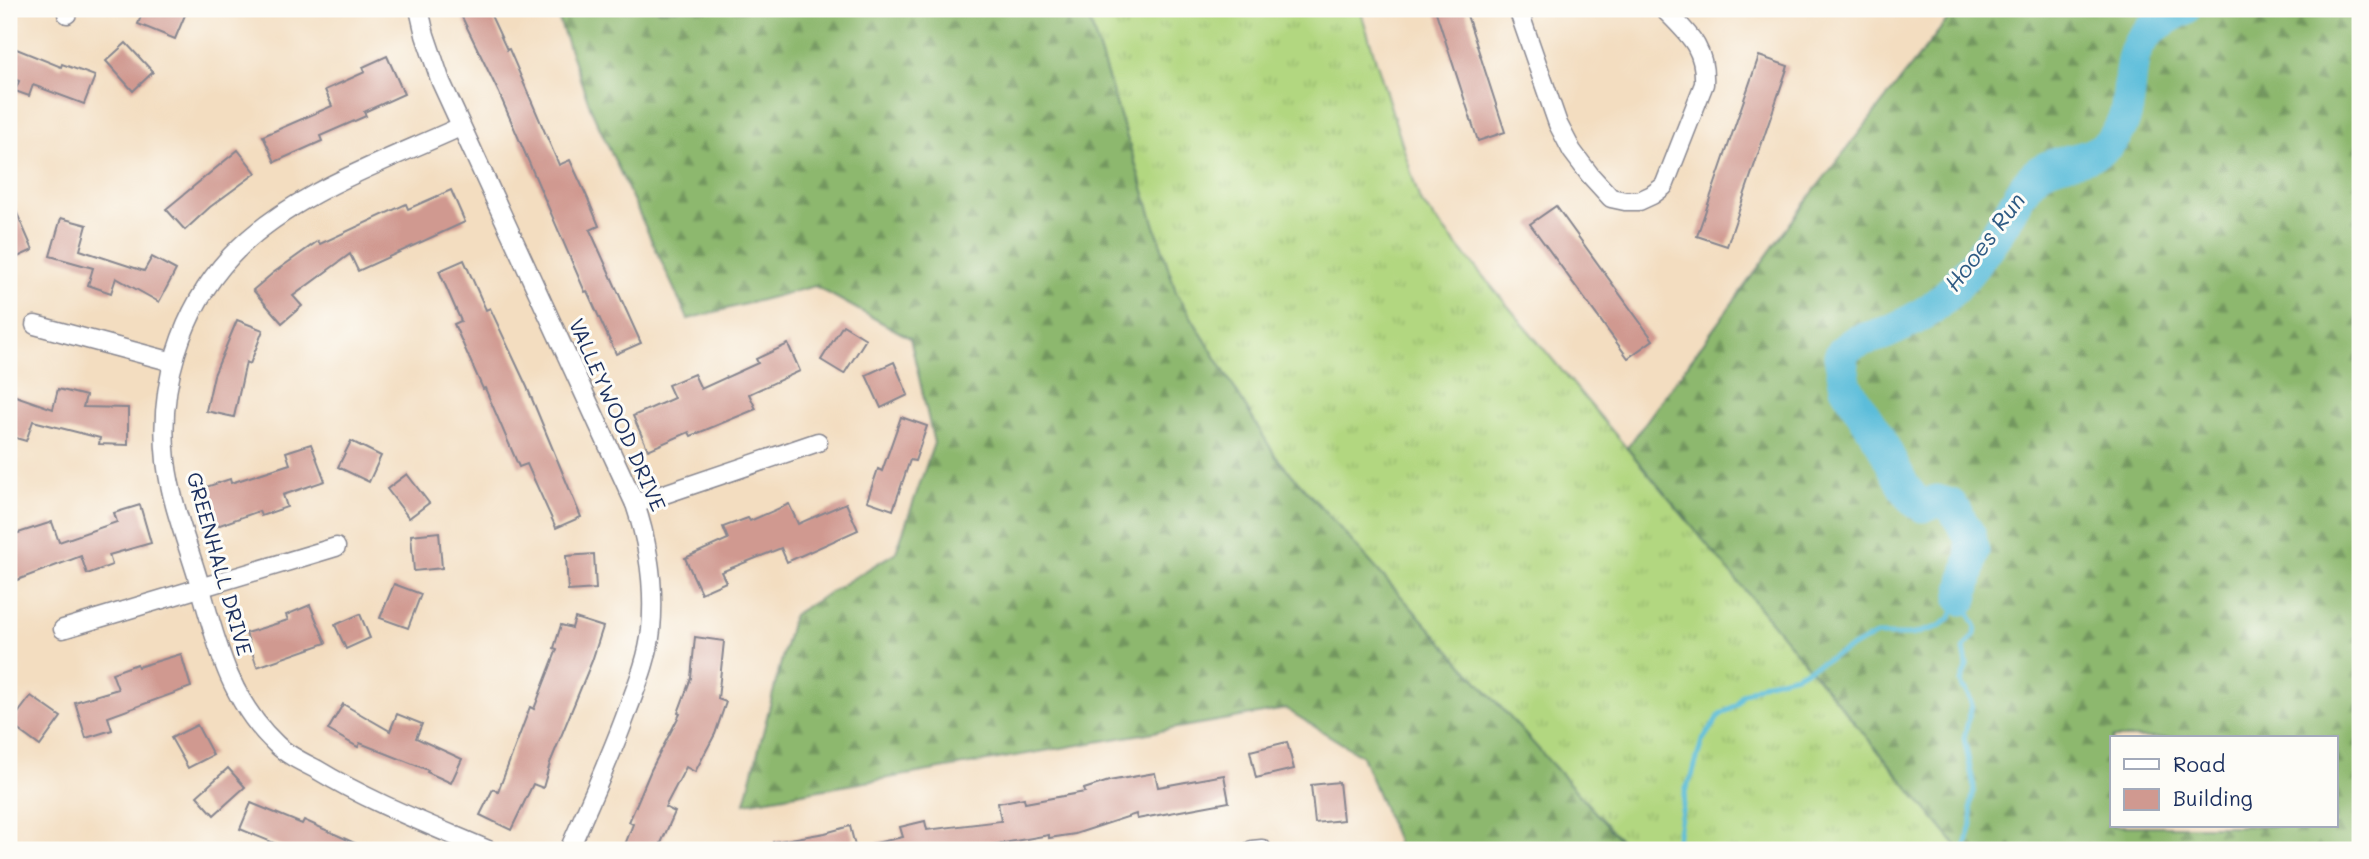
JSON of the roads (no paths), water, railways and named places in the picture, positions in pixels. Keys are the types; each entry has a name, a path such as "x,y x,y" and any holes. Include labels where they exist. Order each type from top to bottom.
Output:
{"street":[{"name":"VALLEYWOOD DRIVE","path":"419,9 441,82 460,127 635,504 650,562 651,632 645,666 614,748 569,850"},
{"path":"1518,9 1558,124 1572,151 1590,176 1611,198 1625,201 1639,201 1652,195 1667,182 1704,85 1702,54 1694,41 1664,9"},
{"name":"GREENHALL DRIVE","path":"460,127 305,199 275,217 229,258 208,285 185,328 173,362 165,417 166,463 173,496 222,663 253,718 283,750 342,784 488,850"},
{"path":"35,325 173,362"},
{"path":"635,504 818,442"},
{"path":"63,629 336,547"}],"waterway":[{"name":"Hooes Run","path":"1962,599 1973,552 1970,536 1951,505 1937,501 1923,506 1916,502 1904,487 1880,440 1846,387 1840,356 1854,343 1885,333 1923,314 1947,295 1978,260 2024,188 2040,171 2089,156 2108,144 2118,132 2124,118 2137,47 2153,28 2184,9"},
{"path":"1962,599 1976,627 1975,634 1964,648 1967,665 1961,682 1972,705 1964,738 1974,787 1972,824 1965,850"},
{"name":"Hooes Run","path":"1675,850 1686,788 1702,741 1719,716 1737,704 1742,695 1764,683 1796,675 1876,635 1911,635 1938,627 1950,618 1962,599"}]}
